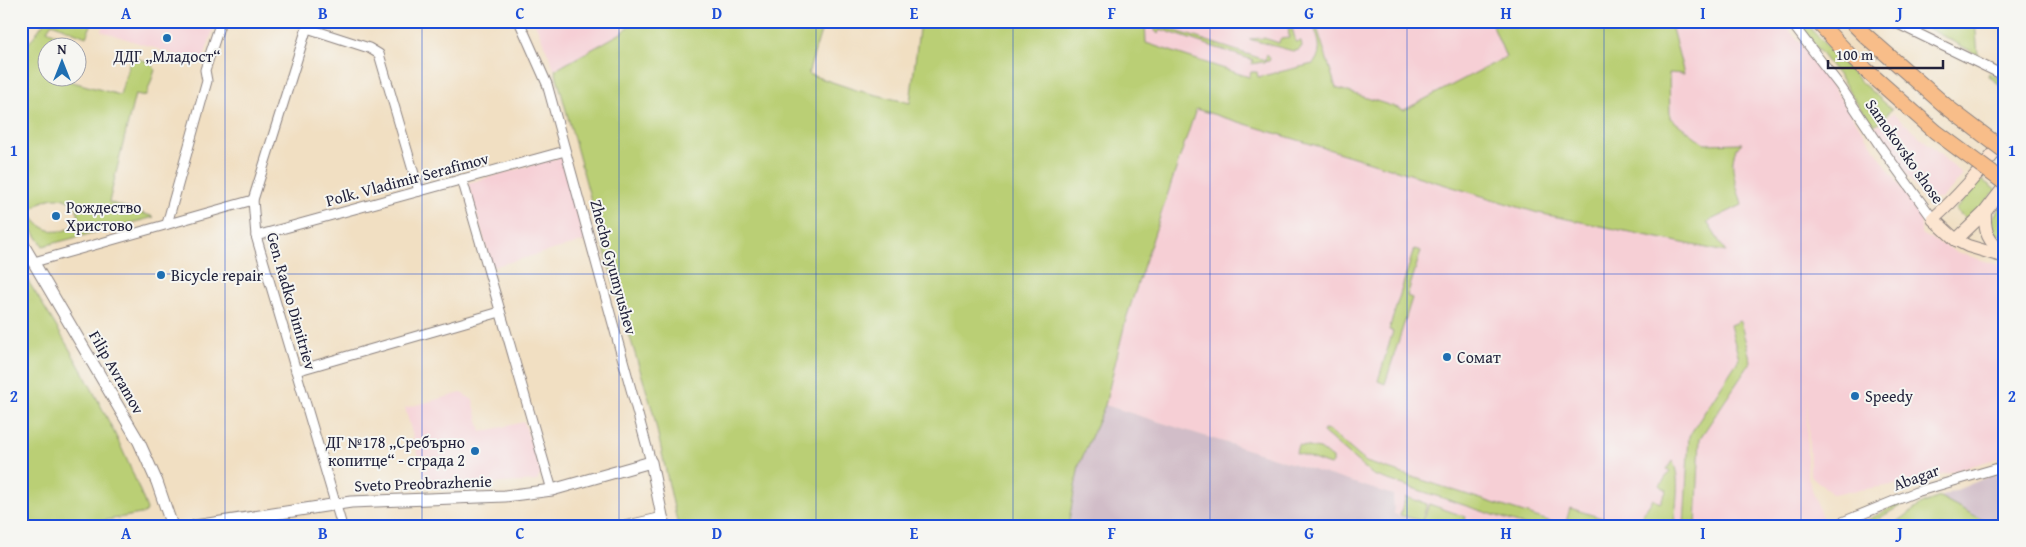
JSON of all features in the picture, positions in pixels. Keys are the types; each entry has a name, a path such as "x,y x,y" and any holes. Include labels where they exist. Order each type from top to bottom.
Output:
{"highway":[{"path":"1817,21 1849,55 1936,132 2005,184"},
{"path":"1851,21 1947,107 2005,152"}],"main road":[{"path":"1933,219 1971,182 2005,139"},
{"path":"1956,240 1985,212 2005,184"},
{"path":"1985,212 1984,226 1987,236 1992,244 2005,256"},
{"name":"Samokovsko shose","path":"1933,219 1956,240 1969,247 2005,256"}],"street":[{"path":"166,224 207,81 205,70 221,21"},
{"name":"Zhecho Gyumyushev","path":"519,21 547,84 651,462 664,521"},
{"name":"Samokovsko shose","path":"1788,21 1834,79 1933,219"},
{"path":"1892,21 2005,76"},
{"path":"308,24 369,48 379,54 418,192"},
{"name":"Gen. Radko Dimitriev","path":"308,24 253,200 256,236 342,526"},
{"name":"Polk. Vladimir Serafimov","path":"256,236 565,151"},
{"path":"462,179 552,490"},
{"path":"34,262 253,200"},
{"name":"Filip Avramov","path":"21,241 139,442 157,482 172,526"},
{"path":"296,370 500,312"},
{"name":"Sveto Preobrazhenie","path":"195,526 336,503 505,496 552,490 651,462"},
{"name":"Abagar","path":"1840,523 1916,492 2005,466"},
{"path":"624,526 664,521"}],"shaded area":[{"name":"ДДГ „Младост“","path":"104,21 216,21 202,63 101,31"},
{"path":"534,21 619,21 623,32 555,70"},
{"path":"1145,21 1509,21 1492,24 1507,57 1404,110 1336,88 1260,81 1146,43"},
{"path":"1670,21 1781,21 1809,52 1921,217 1921,234 1959,253 2005,267 2005,456 1920,481 1832,494 1810,475 1807,392 1807,475 1825,526 1430,526 1394,514 1392,495 1105,405 1126,319 1196,109 1538,213 1725,252 1707,222 1736,181 1732,160 1735,148 1741,143 1705,144 1670,118 1669,73 1684,73"},
{"path":"1893,113 1963,175 1942,199 1923,199 1875,127"},
{"path":"561,157 585,241 492,267 468,183"},
{"name":"ДГ №178 „Сребърно копитце“ - сграда 2","path":"461,393 473,400 481,432 524,422 541,473 537,481 427,487 405,408"},
{"path":"1105,405 1393,495 1394,514 1430,526 1068,526 1079,465"},
{"path":"2005,473 2005,526 1994,526 1940,497 1990,476"}],"green space":[{"path":"45,21 93,21 86,37 52,23 47,30 64,38 38,38 38,88 88,88 88,86 120,95 131,57 151,64 155,70 146,96 135,94 109,202 154,217 43,246 25,219 33,217 43,227 50,230 64,231 70,228 79,217 76,206 60,198 49,199 34,208 21,206 21,54"},
{"path":"634,21 824,21 808,74 856,90 910,103 920,21 1145,21 1146,43 1249,77 1251,72 1257,72 1258,77 1313,64 1319,54 1318,38 1312,21 1315,21 1336,88 1404,110 1506,57 1492,24 1509,21 1670,21 1684,74 1669,73 1670,118 1705,144 1742,143 1734,156 1733,172 1742,205 1707,222 1726,252 1538,213 1196,109 1126,319 1105,405 1079,465 1068,526 678,526 653,412 617,295 555,70 623,32"},
{"path":"1159,21 1158,25 1265,60 1267,54 1270,59 1269,61 1251,64 1253,60 1160,29 1158,34 1155,31 1155,22"},
{"path":"1288,21 1290,21 1296,42 1301,41 1302,46 1299,50 1293,51 1249,39 1264,38 1279,43 1280,39 1289,38"},
{"path":"1795,21 1803,21 1862,83 1892,109 1880,122 1871,125 1843,81"},
{"path":"1915,21 1975,21 1978,55"},
{"path":"1989,73 2005,82 2005,101 1999,84 1988,76"},
{"path":"1982,180 1996,190 1978,210 1966,219 1955,210"},
{"path":"2002,205 2005,207 2005,237 1994,233 1989,223"},
{"path":"1414,249 1421,251 1407,296 1412,298 1385,384 1378,381 1393,331 1389,330"},
{"path":"21,270 74,357 106,416 134,477 147,509 146,513 73,526 21,526"},
{"path":"1740,321 1751,362 1700,438 1696,526 1684,526 1689,436 1739,359 1730,325"},
{"path":"1324,430 1330,431 1366,462 1555,523 1554,526 1527,526 1373,475 1323,432"},
{"path":"1298,445 1320,449 1333,458 1333,463 1330,465 1296,453"},
{"path":"1672,461 1677,475 1674,526 1635,526 1653,499 1660,503 1667,490 1660,486 1670,471 1667,469"},
{"path":"1406,497 1427,504 1422,521 1400,515"},
{"path":"1940,497 1994,526 1892,526 1923,503"},
{"path":"1907,499 1905,503 1866,526 1857,526"},
{"path":"1429,504 1466,517 1463,526 1435,526 1423,522"},
{"path":"1570,508 1605,519 1603,526 1565,526"}],"place":[{"name":"ДДГ „Младост“","path":"167,38"},
{"name":"Рождество Христово","path":"56,216"},
{"name":"Bicycle repair","path":"161,275"},
{"name":"Сомат","path":"1447,357"},
{"name":"Speedy","path":"1855,396"},
{"name":"ДГ №178 „Сребърно копитце“ - сграда 2","path":"475,451"}]}
